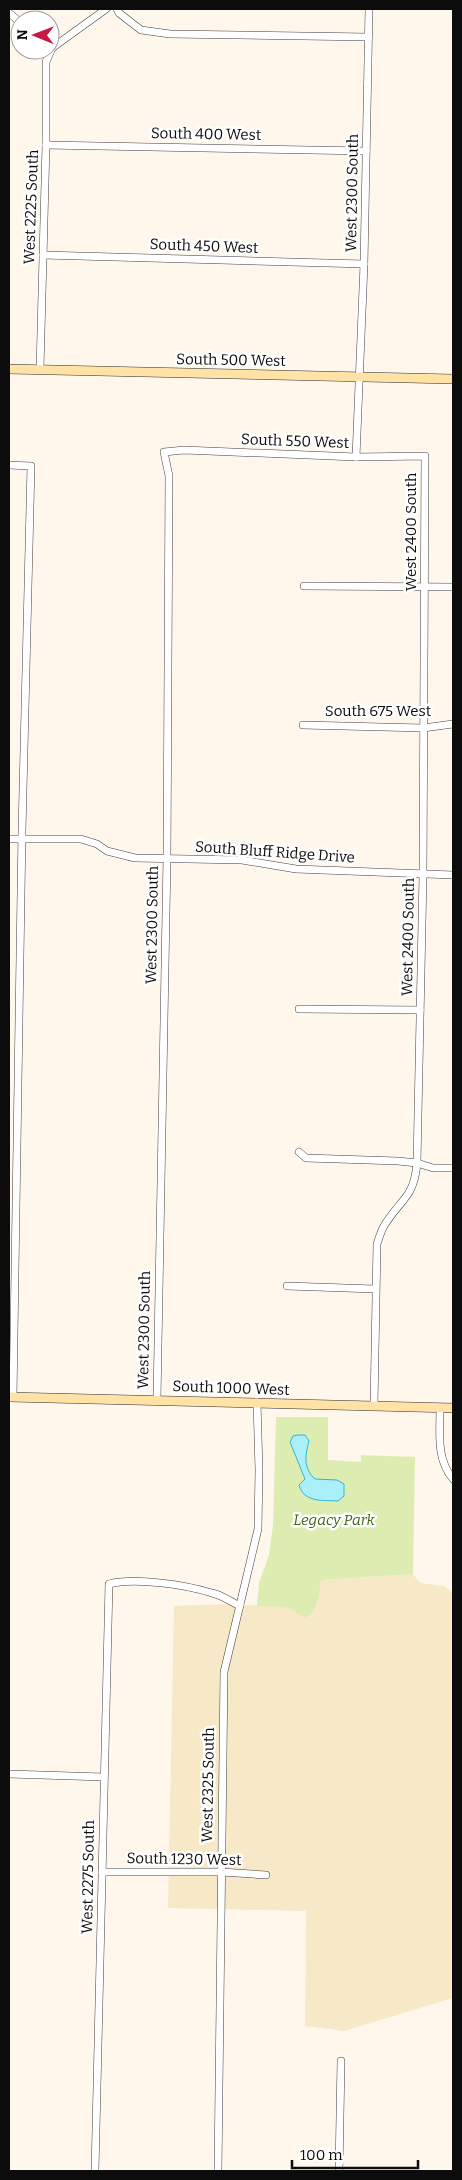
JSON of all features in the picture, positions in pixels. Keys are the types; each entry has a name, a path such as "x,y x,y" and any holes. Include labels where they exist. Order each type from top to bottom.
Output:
{"street":[{"path":"60,41 106,9"},
{"path":"117,9 119,13 141,30 170,34 368,37"},
{"name":"West 2300 South","path":"356,457 364,264 369,9"},
{"name":"West 2225 South","path":"40,369 47,60"},
{"name":"South 400 West","path":"46,145 366,151"},
{"name":"South 450 West","path":"43,255 364,264"},
{"name":"South 500 West","path":"9,369 453,380"},
{"name":"South 550 West","path":"164,452 184,450 356,457 426,456"},
{"name":"West 2300 South","path":"157,1400 167,859 169,476 164,452"},
{"name":"West 2400 South","path":"374,1406 376,1244 383,1227 404,1203 412,1187 417,1163 423,875 426,456"},
{"path":"9,465 31,466 11,1397"},
{"path":"304,586 453,587"},
{"name":"South 675 West","path":"303,725 423,728 453,724"},
{"name":"South Bluff Ridge Drive","path":"9,839 80,839 123,856 167,859 242,860 296,869 453,875"},
{"path":"298,1008 420,1010"},
{"path":"299,1152 306,1158 417,1163 433,1168 453,1168"},
{"path":"287,1286 375,1288"},
{"name":"South 1000 West","path":"11,1397 453,1408"},
{"name":"West 2325 South","path":"218,2171 224,1672 258,1529 257,1402"},
{"path":"440,1408 440,1453 446,1471 453,1479"},
{"name":"West 2275 South","path":"94,2171 109,1584 119,1581 145,1581 213,1593 240,1606"},
{"path":"9,1774 104,1777"},
{"name":"South 1230 West","path":"102,1872 221,1872 266,1875"},
{"path":"340,2171 341,2060"}],"shaded area":[{"path":"413,1574 420,1583 444,1586 453,1593 453,1998 344,2031 305,2026 306,1911 168,1908 174,1606 230,1604 286,1607 305,1618 317,1605 321,1580"}],"green space":[{"name":"Legacy Park","path":"276,1417 328,1417 328,1460 361,1462 361,1455 415,1457 413,1574 321,1580 316,1607 305,1618 286,1607 257,1606 259,1583 269,1555 273,1525"}],"water":[{"path":"305,1435 309,1441 306,1462 311,1475 315,1479 337,1480 344,1484 344,1496 338,1501 310,1498 301,1491 299,1485 305,1479 290,1442 293,1436"}]}
